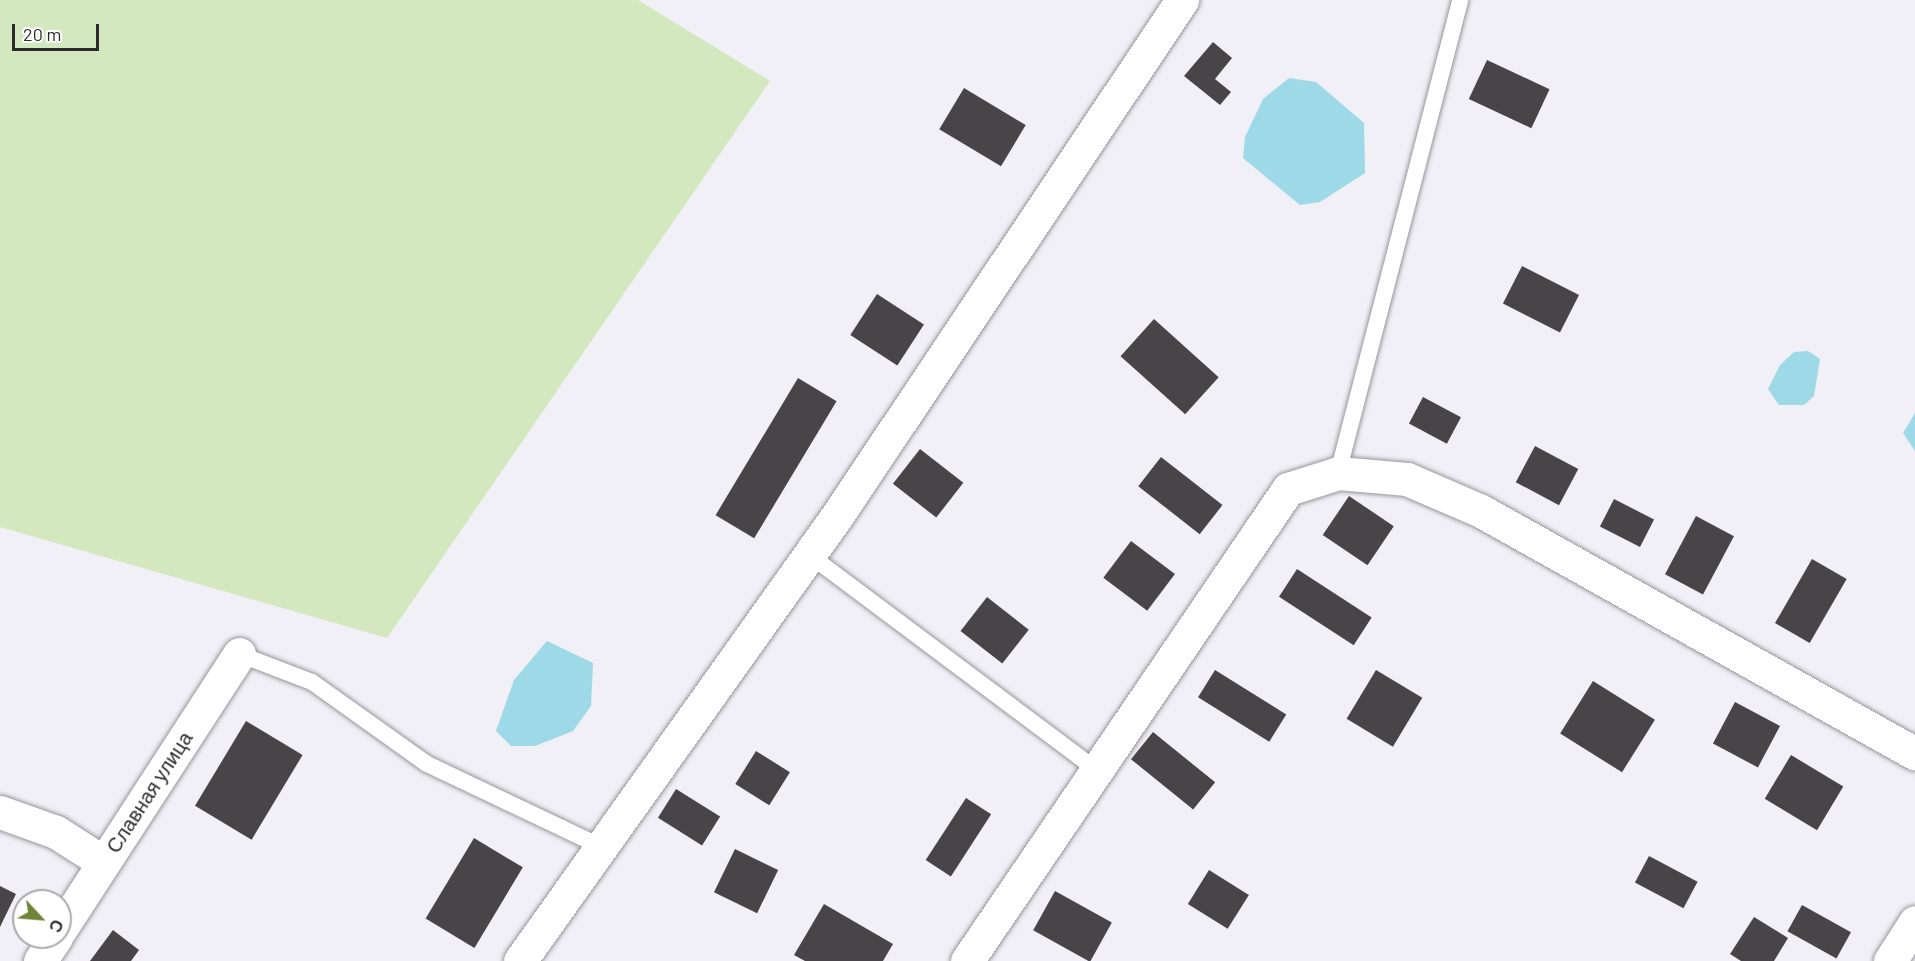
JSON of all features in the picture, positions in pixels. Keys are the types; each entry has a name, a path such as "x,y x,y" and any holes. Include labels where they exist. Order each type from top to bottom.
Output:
{"street":[{"path":"520,961 604,848 986,299 1182,0"},
{"path":"967,961 1095,769 1288,489 1338,473 1407,479 1480,511 1915,754"},
{"name":"Славная улица","path":"72,911 239,654"},
{"path":"0,812 56,832 104,862"},
{"path":"1890,961 1915,922"}],"lane":[{"path":"1338,473 1460,0"},
{"path":"808,554 1095,769"},
{"path":"239,654 312,682 427,764 604,848"}],"green space":[{"path":"0,0 638,0 770,81 387,638 0,527"}],"water":[{"path":"1289,78 1316,82 1364,123 1365,173 1320,202 1300,205 1243,158 1245,137 1263,99"},
{"path":"1808,351 1820,359 1814,396 1804,405 1779,405 1768,389 1780,365 1794,352"},
{"path":"1915,413 1915,451 1903,433"},
{"path":"547,641 593,663 591,706 573,731 535,746 511,746 496,731 514,680"}],"building":[{"path":"1213,42 1232,58 1215,79 1231,92 1220,105 1184,76"},
{"path":"1487,60 1550,89 1531,128 1469,99"},
{"path":"964,88 1026,125 1001,166 939,129"},
{"path":"1522,266 1579,295 1560,332 1503,303"},
{"path":"877,294 924,324 897,366 850,335"},
{"path":"1154,319 1219,377 1185,414 1121,356"},
{"path":"798,378 837,401 754,538 716,515"},
{"path":"1423,397 1461,417 1447,444 1409,423"},
{"path":"1535,446 1578,469 1559,505 1516,482"},
{"path":"920,449 963,483 936,518 893,484"},
{"path":"1161,457 1222,505 1200,534 1138,486"},
{"path":"1349,496 1394,526 1367,565 1323,535"},
{"path":"1614,499 1654,519 1640,547 1600,527"},
{"path":"1696,516 1734,536 1703,594 1665,574"},
{"path":"1131,541 1175,574 1147,611 1103,578"},
{"path":"1812,559 1847,579 1810,643 1775,623"},
{"path":"1297,569 1372,617 1354,645 1279,597"},
{"path":"987,597 1029,630 1002,664 961,631"},
{"path":"1215,670 1286,715 1269,742 1198,697"},
{"path":"1376,670 1422,698 1393,747 1347,719"},
{"path":"1593,681 1655,720 1622,772 1560,734"},
{"path":"1735,702 1780,726 1758,767 1713,743"},
{"path":"246,721 303,755 252,840 195,806"},
{"path":"1153,732 1215,782 1193,810 1131,759"},
{"path":"756,751 790,772 769,805 735,784"},
{"path":"1791,755 1843,786 1817,830 1765,799"},
{"path":"676,789 720,817 702,845 658,818"},
{"path":"966,798 991,814 951,876 926,860"},
{"path":"474,838 523,867 474,948 426,919"},
{"path":"735,849 778,870 757,913 714,892"},
{"path":"1649,856 1698,882 1683,908 1635,882"},
{"path":"1209,870 1249,895 1228,929 1188,904"},
{"path":"0,886 12,892 12,902 0,927"},
{"path":"1055,891 1112,923 1091,961 1033,930"},
{"path":"824,904 893,944 883,961 805,961 794,955"},
{"path":"1802,905 1851,932 1836,958 1787,931"},
{"path":"1754,917 1788,938 1774,961 1741,961 1730,954"},
{"path":"113,930 139,950 131,961 90,961"}]}
